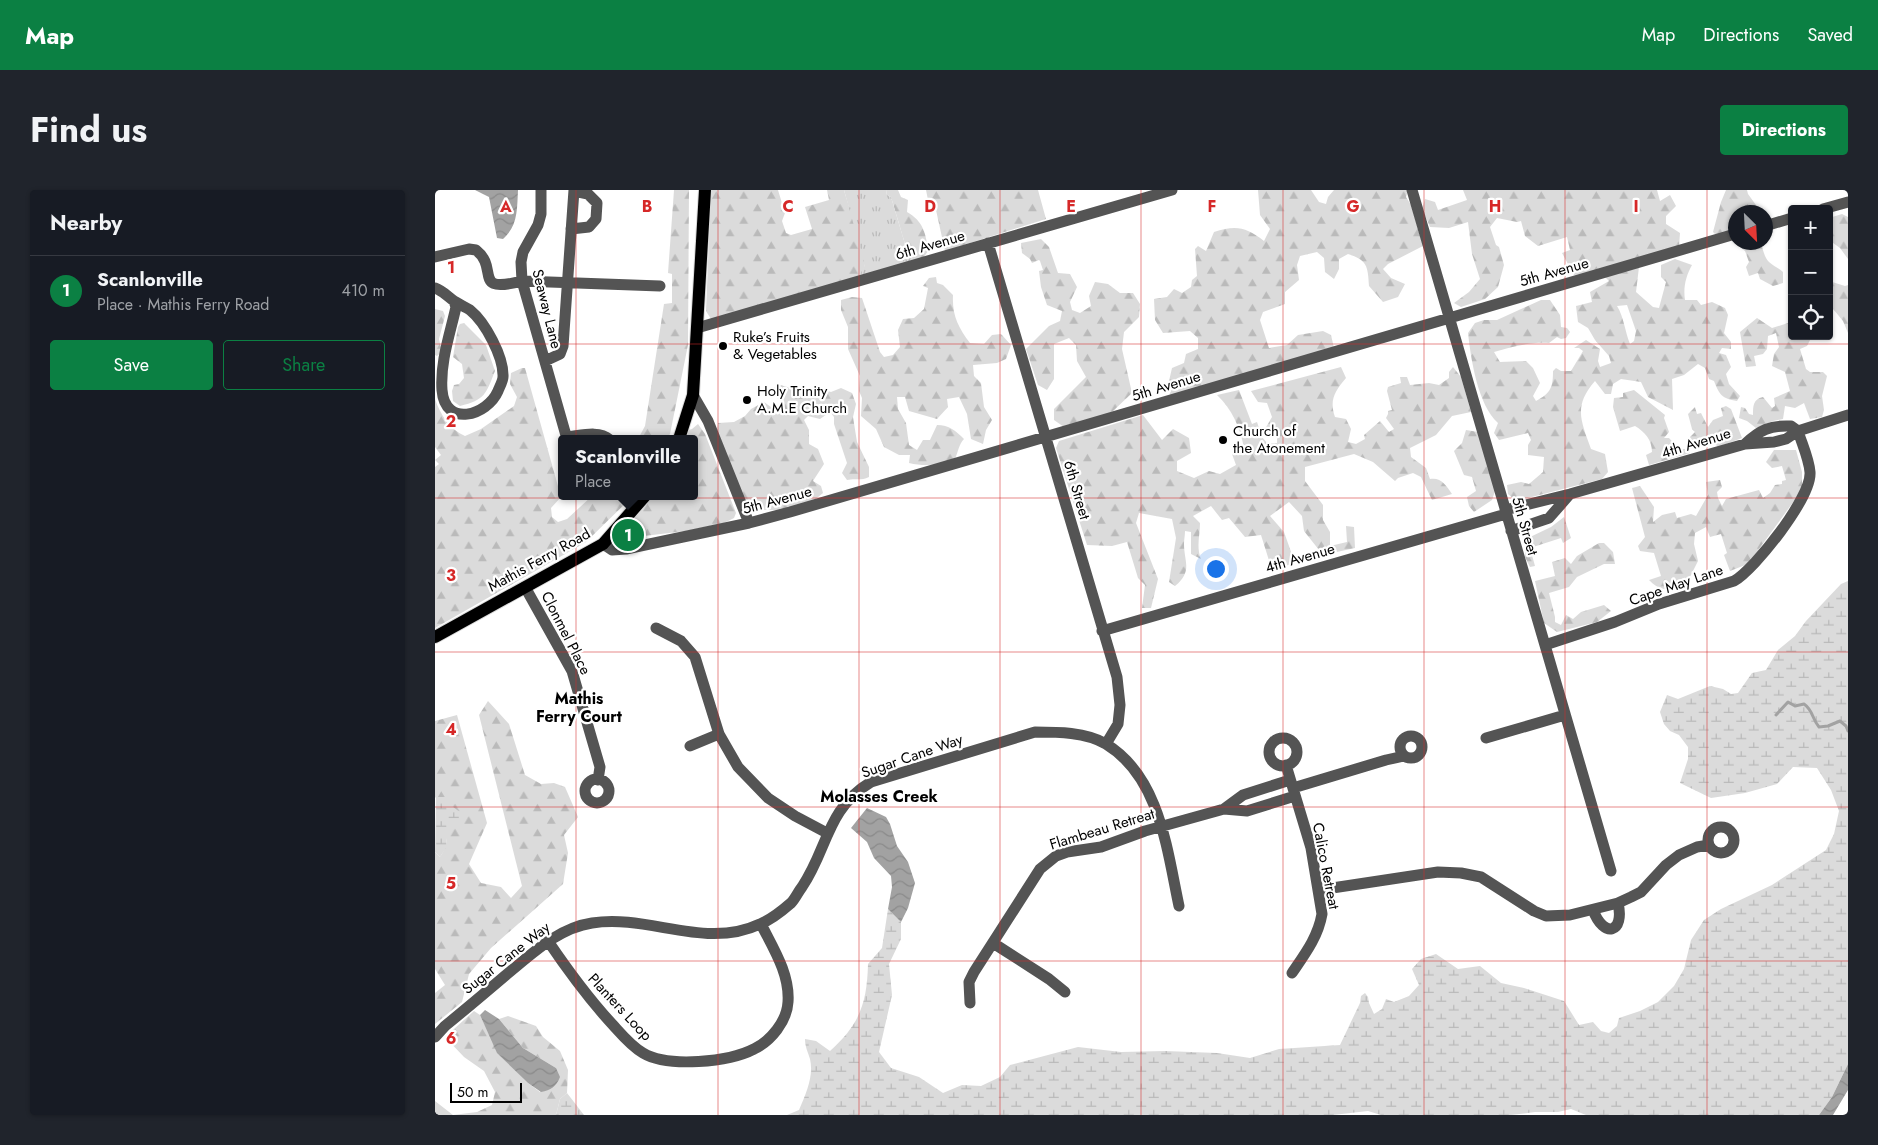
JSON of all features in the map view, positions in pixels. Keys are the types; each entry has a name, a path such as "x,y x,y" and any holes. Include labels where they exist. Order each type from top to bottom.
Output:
{"main road":[{"path":"680,435 693,396 705,190"},
{"name":"Mathis Ferry Road","path":"435,637 603,544 642,500"}],"street":[{"name":"Seaway Lane","path":"541,190 541,214 538,225 523,252 521,262 522,281 566,435"},
{"name":"6th Avenue","path":"697,328 1172,190"},
{"name":"5th Street","path":"1412,190 1611,871"},
{"path":"545,362 560,354 563,346 568,283 571,229 574,191 588,194 597,203 596,219 589,228 571,229"},
{"path":"1833,206 1848,202"},
{"path":"1773,224 1788,219"},
{"name":"5th Avenue","path":"603,544 612,550 625,550 749,524 1047,438 1728,236"},
{"name":"6th Street","path":"988,243 1117,677 1120,705 1117,724 1106,744"},
{"path":"435,257 473,249 482,256 491,283 500,286 522,281 660,286"},
{"path":"435,288 470,310 485,326 499,355 503,377 497,394 483,408 465,416 456,414 448,407 442,392 443,369 456,307 454,301"},
{"path":"693,396 708,421 749,524"},
{"name":"4th Avenue","path":"1102,631 1505,512 1745,444 1786,439 1798,431 1848,416"},
{"name":"Cape May Lane","path":"1545,645 1615,622 1659,604 1734,581 1743,576 1753,567 1798,507 1805,494 1810,472 1798,431"},
{"path":"1511,531 1549,518 1570,494"},
{"name":"Clonmel Place","path":"525,587 572,671 600,766 598,780"},
{"path":"656,628 681,641 695,657 719,734 738,767 768,798 827,833"},
{"path":"1486,738 1565,715"},
{"name":"Sugar Cane Way","path":"435,1037 445,1026 548,941 569,930 591,923 613,921 637,923 695,934 720,934 737,932 761,924 792,902 808,878 827,833 844,804 857,791 871,782 1035,732 1056,732 1091,738 1106,744 1129,763 1144,783 1153,802 1161,827 1179,906"},
{"path":"689,746 719,734"},
{"name":"Flambeau Retreat","path":"970,1002 969,982 1046,863 1056,856 1067,852 1101,847 1145,831 1224,809 1247,811 1293,788 1404,756"},
{"name":"Calico Retreat","path":"1286,765 1311,848 1322,914 1313,942 1292,973"},
{"path":"1224,809 1243,795 1293,788"},
{"path":"1319,890 1438,872 1456,872 1481,877 1534,911 1546,916 1570,915 1618,903 1641,892 1666,865 1679,856 1697,847 1709,846"},
{"path":"1593,910 1602,926 1607,929 1613,928 1619,924 1621,918 1618,903"},
{"name":"Planters Loop","path":"548,941 577,985 630,1043 642,1053 654,1059 687,1062 724,1058 753,1050 766,1042 784,1018 788,1003 785,974 761,924"},
{"path":"993,943 1049,979 1065,992"}],"green space":[{"path":"674,190 689,190 688,345 670,434 640,435 645,426 664,304 672,303 672,274 668,273"},
{"path":"711,190 778,190 785,213 782,221 786,233 791,235 812,229 805,207 829,200 827,190 844,190 865,257 863,270 858,278 711,319 706,311"},
{"path":"844,190 886,190 887,195 891,197 908,254 915,262 858,278 865,265"},
{"path":"886,190 898,190 901,197 908,200 907,212 917,219 923,228 928,251 922,260 915,262 908,254 891,197 887,195"},
{"path":"926,190 1038,190 1046,219 945,251 936,210 929,205"},
{"path":"1258,190 1311,190 1319,202 1326,204 1328,197 1334,190 1408,190 1406,197 1411,205 1423,246 1388,264 1383,269 1391,278 1405,284 1398,297 1383,302 1369,286 1368,273 1363,261 1348,254 1339,259 1339,269 1334,279 1325,272 1324,258 1317,252 1300,256 1297,265 1299,280 1285,292 1285,304 1263,312 1260,320 1269,348 1287,345 1298,335 1323,331 1331,335 1334,348 1170,396 1169,381 1172,368 1184,363 1186,354 1198,349 1198,338 1190,331 1163,333 1155,320 1154,299 1167,297 1174,289 1182,293 1191,287 1192,280 1197,276 1195,249 1198,246 1206,251 1214,232 1229,228 1241,229 1252,233 1264,241 1270,229 1260,215"},
{"path":"1463,190 1657,190 1660,201 1670,195 1676,206 1666,216 1666,224 1680,233 1679,247 1639,267 1636,292 1653,307 1659,308 1666,282 1661,277 1661,265 1675,259 1692,265 1685,282 1685,300 1697,300 1701,305 1712,302 1725,308 1728,315 1724,333 1731,342 1731,349 1722,348 1719,353 1726,355 1731,367 1726,374 1729,384 1740,396 1737,401 1722,395 1714,381 1709,379 1705,368 1698,364 1684,375 1672,379 1673,410 1648,397 1641,382 1621,379 1613,384 1611,394 1605,394 1595,381 1588,390 1581,406 1582,422 1591,449 1605,454 1608,472 1602,479 1516,501 1508,494 1507,485 1521,482 1529,484 1543,472 1544,457 1528,455 1528,445 1531,440 1528,433 1499,440 1494,433 1498,423 1485,405 1481,394 1471,356 1468,333 1475,323 1484,320 1497,320 1541,300 1550,300 1560,315 1561,327 1567,328 1570,332 1566,338 1561,339 1557,337 1549,343 1521,345 1494,352 1500,362 1526,361 1533,368 1540,383 1533,396 1536,401 1550,389 1553,371 1556,368 1561,371 1571,371 1583,351 1579,348 1574,348 1586,340 1600,349 1598,361 1600,367 1611,363 1609,356 1595,340 1588,328 1578,322 1576,306 1592,302 1590,292 1609,281 1599,271 1574,275 1562,253 1570,250 1567,237 1538,246 1525,236 1521,221 1497,218 1490,227 1496,245 1499,247 1504,265 1498,287 1485,299 1461,307 1454,303 1469,292 1480,279 1472,254 1468,222 1449,228 1430,227 1422,209 1425,199 1435,202 1438,210 1467,200","holes":["1627,305 1636,331 1634,341 1630,344 1617,306"]},
{"path":"1726,190 1747,190 1756,205 1728,205 1728,233 1717,236 1713,232"},
{"path":"1842,214 1848,217 1848,259 1840,248 1833,243 1833,217"},
{"path":"1041,239 1049,247 1058,273 1070,274 1077,287 1070,302 1072,310 1080,313 1091,306 1089,296 1095,282 1108,284 1120,293 1133,293 1140,304 1139,317 1124,332 1122,349 1132,393 1112,412 1064,427 1054,420 1054,409 1086,377 1077,361 1076,345 1069,338 1054,344 1054,379 1047,390 1038,385 1026,349 1049,326 1060,321 1062,311 1047,305 1041,287 1039,271 1043,270 1040,261 1032,263 1022,253 1021,243"},
{"path":"1744,250 1763,250 1767,260 1783,272 1783,283 1773,286 1760,279 1758,273 1749,276 1746,267 1749,262"},
{"path":"936,277 937,283 943,285 953,295 957,320 962,332 970,343 984,344 992,335 1001,334 1011,345 1006,359 997,363 973,365 974,376 981,383 984,407 992,420 986,430 983,444 971,439 967,414 959,397 947,399 948,407 937,419 909,411 905,397 897,397 898,409 906,423 909,445 917,450 923,440 930,440 937,425 952,429 964,439 955,459 938,464 921,465 909,463 910,455 899,455 884,447 876,429 861,416 860,376 848,349 848,327 841,310 841,300 852,297 862,298 880,352 884,357 893,355 900,347 898,330 903,319 914,318 924,309 928,288 923,286 929,278"},
{"path":"1833,282 1845,286 1848,285 1848,333 1843,321 1833,309"},
{"path":"435,309 443,311 445,316 439,339 442,352 437,356 435,355"},
{"path":"1757,318 1772,328 1788,323 1788,340 1810,340 1807,346 1800,349 1806,369 1810,372 1823,372 1827,376 1822,396 1824,410 1822,417 1810,419 1804,403 1795,408 1785,406 1783,419 1756,428 1739,418 1741,407 1753,415 1757,399 1763,397 1772,408 1775,406 1774,398 1790,391 1785,372 1772,366 1774,354 1779,347 1776,333 1768,336 1767,349 1763,354 1754,356 1756,366 1746,367 1740,332"},
{"path":"464,323 486,345 495,371 487,391 480,398 460,406 453,401 452,391 454,385 459,384 464,378 462,364 453,357 458,327"},
{"path":"1341,367 1346,378 1334,396 1333,411 1335,417 1346,419 1351,429 1348,442 1356,444 1365,439 1364,435 1380,421 1389,432 1394,429 1386,418 1388,411 1392,410 1387,391 1388,387 1401,383 1400,377 1407,377 1410,385 1429,383 1439,385 1449,378 1449,372 1453,367 1461,377 1471,412 1452,416 1436,435 1410,448 1411,457 1426,468 1430,479 1440,480 1452,494 1432,500 1421,477 1413,473 1398,478 1395,481 1373,462 1354,454 1305,467 1305,481 1323,505 1323,520 1330,532 1330,546 1347,542 1346,526 1354,527 1355,548 1323,555 1304,531 1302,516 1289,502 1270,516 1284,532 1295,563 1272,570 1261,535 1245,537 1229,518 1222,520 1211,506 1193,516 1200,523 1198,546 1201,559 1191,554 1191,532 1185,531 1186,571 1181,581 1175,586 1169,582 1176,538 1172,519 1139,513 1136,523 1158,579 1151,608 1142,608 1145,585 1138,578 1127,542 1112,546 1087,545 1056,448 1059,441 1143,415 1162,440 1173,429 1189,438 1191,453 1177,461 1177,471 1194,478 1209,471 1220,474 1236,465 1232,454 1244,448 1235,419 1217,395 1239,390 1252,424 1257,422 1262,437 1268,444 1277,443 1277,434 1265,429 1272,417 1267,403 1258,402 1251,391"},
{"path":"525,368 558,486 558,500 551,508 552,517 558,522 567,519 588,500 629,500 586,542 435,628 435,467 439,464 435,460 441,455 435,447 435,399 446,421 465,436 481,429 514,406 517,397 510,384 511,373"},
{"path":"780,385 798,390 818,388 831,392 841,388 852,393 856,404 853,417 857,442 869,467 869,477 847,480 842,473 847,463 834,424 834,417 830,412 820,419 808,416 804,420 809,430 809,444 818,449 824,464 813,481 821,486 823,493 812,502 780,510 759,510 741,497 717,430 718,423 734,422 764,402 775,410 780,408 780,400 773,395 773,388"},
{"path":"1634,390 1665,415 1664,418 1669,432 1664,438 1669,438 1679,449 1688,449 1690,453 1649,465 1646,455 1652,452 1651,444 1647,437 1635,426 1620,431 1613,407 1614,398 1623,397 1623,393"},
{"path":"1726,406 1731,409 1742,438 1718,447 1710,439 1703,440 1697,449 1689,446 1688,439 1695,432 1692,429 1688,414 1695,407 1697,414 1701,413 1708,427 1713,420 1723,416 1721,408"},
{"path":"698,424 705,434 736,513 734,518 724,523 686,531 627,538 625,535 633,527 630,522 646,500 698,500 698,435 684,435 686,431"},
{"path":"1466,430 1478,432 1496,488 1492,500 1474,512 1469,506 1467,497 1476,491 1472,477 1464,475 1454,451 1462,443"},
{"path":"1774,450 1796,450 1802,472 1802,490 1748,564 1730,571 1724,555 1727,553 1721,534 1710,537 1706,527 1695,533 1694,544 1698,561 1690,577 1679,590 1663,589 1652,583 1649,580 1661,576 1654,553 1640,551 1638,546 1645,537 1632,488 1640,486 1654,507 1653,522 1662,515 1675,512 1677,518 1691,514 1696,516 1708,495 1706,482 1720,480 1722,487 1717,492 1722,506 1726,499 1759,490 1763,498 1770,493 1775,485 1782,484 1782,481 1786,480 1782,466 1772,468 1766,462"},
{"path":"1564,517 1571,538 1563,543 1561,538 1530,548 1535,566 1530,567 1525,557 1526,539 1551,527"},
{"path":"1599,543 1604,543 1613,552 1615,564 1604,564 1577,577 1569,587 1549,593 1555,622 1561,625 1566,615 1573,619 1581,612 1604,605 1611,611 1597,622 1557,632 1544,623 1535,581 1555,576 1552,562 1565,558 1571,564 1577,556"},
{"path":"1848,581 1848,1064 1832,1097 1819,1115 1586,1115 1571,1109 1558,1112 1511,1115 1381,1115 1368,1111 1333,1115 787,1115 799,1110 809,1085 811,1065 805,1039 816,1041 830,1051 855,1022 860,1012 866,990 868,964 882,948 888,909 901,922 901,939 889,964 892,995 879,1052 891,1068 919,1077 943,1093 962,1085 981,1086 1000,1077 1010,1065 1078,1047 1121,1052 1217,1053 1250,1058 1279,1049 1340,1045 1360,1003 1361,996 1365,993 1368,997 1374,1014 1382,1009 1386,999 1394,1002 1409,996 1419,985 1412,969 1421,959 1436,954 1458,969 1480,966 1501,983 1524,988 1564,1001 1579,1025 1593,1022 1601,1031 1609,1033 1617,1026 1619,1018 1658,1002 1674,986 1684,969 1691,940 1704,920 1721,909 1772,885 1826,850 1834,834 1839,811 1831,790 1817,768 1793,767 1777,784 1745,793 1711,798 1680,783 1688,759 1688,747 1679,735 1670,731 1664,724 1660,712 1667,695 1678,699 1710,686 1723,689 1731,694 1738,693 1752,673 1766,670 1778,650 1795,636 1806,621 1841,584"},
{"path":"488,701 509,724 525,775 541,784 554,783 565,787 578,817 564,835 568,853 563,884 491,948 469,974 462,1002 435,1024 435,993 445,985 435,969 435,852 440,857 444,850 447,835 444,820 435,798 435,721 457,715 487,823 469,864 481,883 501,887 511,898 522,886 479,715"},
{"path":"436,797 446,797 449,804 460,812 459,822 448,828 446,848 440,857 435,852"},
{"path":"474,1011 480,1015 498,1053 528,1083 540,1092 556,1068 523,1048 499,1019 508,1016 536,1026 543,1037 560,1051 568,1070 567,1093 560,1099 556,1115 453,1115 477,1112 492,1105 495,1092 484,1071 464,1057 445,1037"},
{"path":"567,1093 584,1115 556,1115 560,1099"},
{"path":"435,1101 453,1115 435,1115"}],"water":[{"path":"475,190 518,190 514,223 512,229 503,239 497,238 489,197"},
{"path":"867,808 886,817 897,846 908,862 915,883 908,908 901,922 888,909 892,887 891,876 874,858 867,842 851,828"},
{"path":"485,1010 499,1019 523,1048 556,1068 560,1077 555,1086 541,1092 528,1083 497,1053 480,1015"},
{"path":"1848,1064 1848,1090 1833,1115 1819,1115 1832,1097"}],"waterway":[{"path":"1776,715 1788,702 1795,706 1804,704 1819,727 1828,726 1840,721 1846,726 1848,731"}],"place":[{"name":"Ruke’s Fruits & Vegetables","path":"723,346"},
{"name":"Holy Trinity A.M.E Church","path":"747,400"},
{"name":"Church of the Atonement","path":"1223,440"},
{"name":"Scanlonville","path":"628,535"}],"district":[{"name":"Mathis Ferry Court","path":"579,707"},
{"name":"Molasses Creek","path":"879,796"}]}
